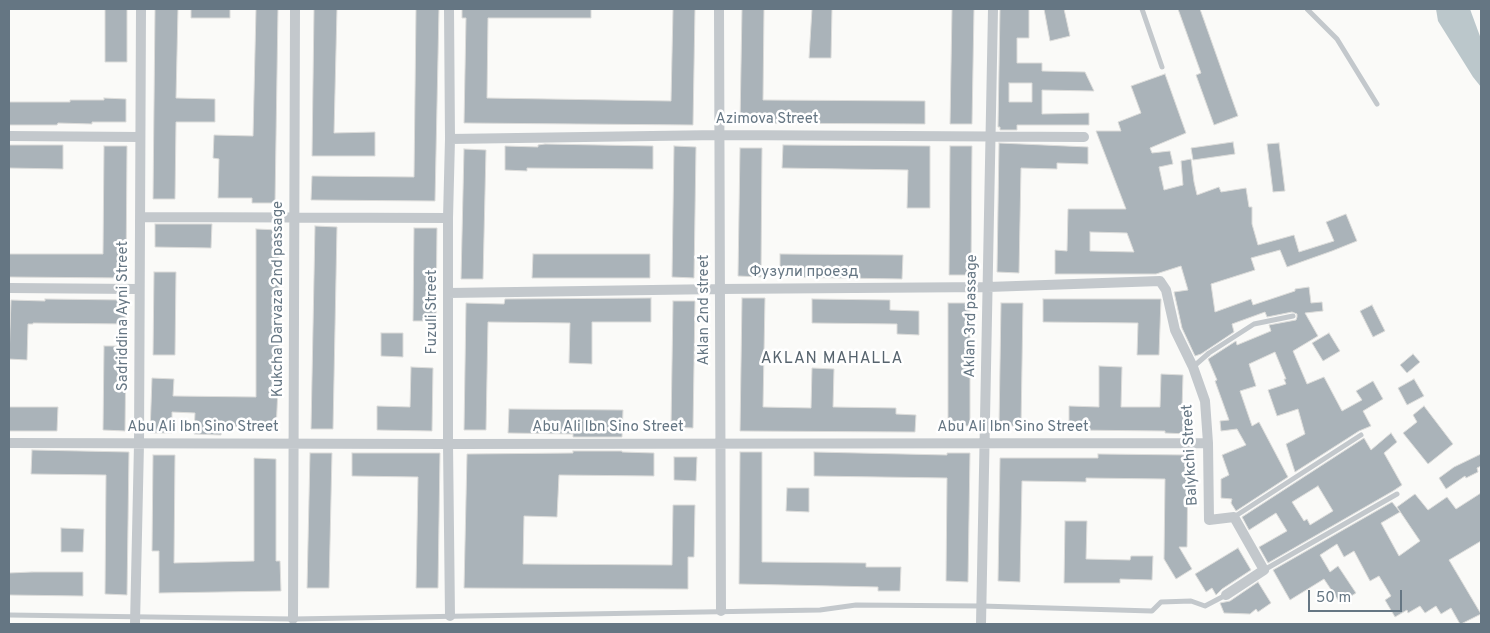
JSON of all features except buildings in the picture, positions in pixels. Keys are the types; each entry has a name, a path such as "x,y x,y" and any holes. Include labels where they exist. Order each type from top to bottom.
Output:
{"street":[{"name":"Sadriddina Ayni Street","path":"135,620 139,444 140,9"},
{"name":"Kukcha Darvaza 2nd passage","path":"293,619 295,9"},
{"name":"Fuzuli Street","path":"449,9 448,444 450,616"},
{"name":"Аklаn 2nd street","path":"719,9 721,611"},
{"name":"Аklаn 3rd passage","path":"981,624 993,9"},
{"name":"Azimova Street","path":"450,139 720,135 1084,137"},
{"path":"9,136 140,137"},
{"path":"140,217 448,218"},
{"name":"Фузули проезд","path":"448,293 988,287 1160,281"},
{"name":"Balykchi Street","path":"1160,281 1166,290 1175,330 1193,367 1204,401 1208,443 1209,520 1234,517"},
{"path":"9,288 138,289"},
{"name":"Abu Ali Ibn Sino Street","path":"9,443 1208,443"},
{"path":"1226,596 1264,570 1234,517"}],"lane":[{"path":"1142,9 1162,67"},
{"path":"1307,9 1337,40 1377,104"},
{"path":"1193,367 1209,353 1254,324 1292,316"},
{"name":"Balykchi Street","path":"1234,517 1361,435"},
{"path":"1264,570 1397,494"},
{"path":"9,614 135,620 250,621 820,610 856,605 981,606 1152,611 1161,602 1192,601 1205,606 1226,596"}],"shaded area":[{"path":"1436,9 1470,9 1481,39 1481,87 1438,21"}],"district":[{"name":"AKLAN MAHALLA","path":"832,360"}]}
